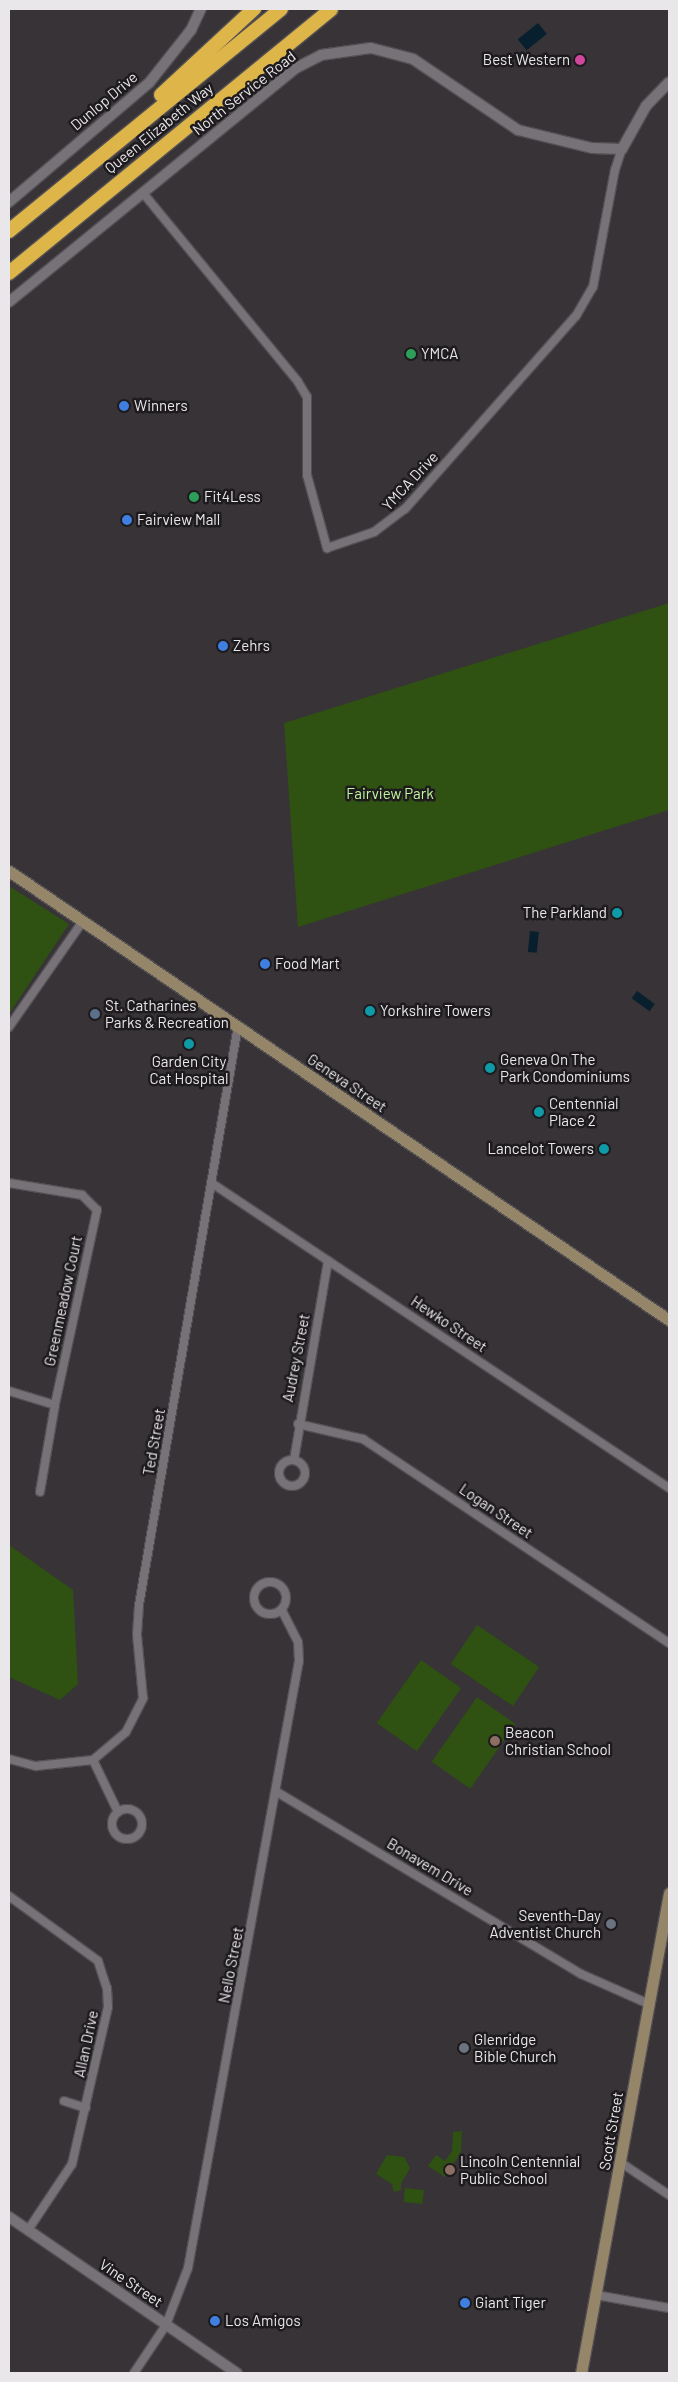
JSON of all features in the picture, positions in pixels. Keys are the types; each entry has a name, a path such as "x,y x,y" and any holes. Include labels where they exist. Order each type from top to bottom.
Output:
{"highway":[{"path":"64,185 254,9"},
{"name":"Queen Elizabeth Way","path":"9,231 281,9"},
{"name":"Queen Elizabeth Way","path":"9,274 331,9"},
{"path":"295,39 338,9"}],"main road":[{"name":"Geneva Street","path":"9,871 669,1320"},
{"name":"Scott Street","path":"581,2373 669,1893"}],"street":[{"name":"Dunlop Drive","path":"9,202 149,83 185,38 201,9"},
{"name":"North Service Road","path":"9,302 296,68 321,55 371,48 413,59 518,130 592,148 622,149"},
{"path":"622,149 646,106 669,82"},
{"name":"YMCA Drive","path":"144,193 298,382 307,397 308,481 327,548 374,532 405,509 576,316 593,287 615,170 622,149"},
{"path":"9,1026 83,921"},
{"name":"Ted Street","path":"93,1760 126,1732 143,1698 137,1634 139,1605 213,1184 238,1026"},
{"name":"Greenmeadow Court","path":"9,1183 82,1195 97,1210 55,1405 40,1492"},
{"name":"Hewko Street","path":"213,1184 669,1488"},
{"name":"Audrey Street","path":"294,1460 298,1424 328,1261"},
{"path":"9,1391 55,1405"},
{"name":"Logan Street","path":"298,1424 364,1439 669,1643"},
{"path":"269,1582 280,1585 286,1594 282,1610 267,1614 258,1609 254,1600 259,1586 269,1582"},
{"name":"Nello Street","path":"134,2373 166,2325 188,2268 278,1792 299,1661 298,1642 282,1610"},
{"path":"9,1759 36,1766 93,1760 118,1812"},
{"name":"Bonavem Drive","path":"278,1792 581,1974 649,2004"},
{"name":"Allan Drive","path":"9,1896 98,1961 107,1988 108,2007 72,2164 28,2230"},
{"path":"64,2101 86,2108"},
{"path":"620,2162 669,2195"},
{"name":"Vine Street","path":"9,2217 237,2373"},
{"path":"596,2295 669,2308"}],"green space":[{"name":"Fairview Park","path":"669,603 669,810 298,927 284,723"},
{"path":"9,886 69,924 9,1014"},
{"path":"9,1545 73,1590 78,1684 60,1700 9,1677"},
{"path":"477,1625 539,1667 513,1706 451,1664"},
{"path":"421,1660 461,1688 417,1751 377,1723"},
{"path":"477,1697 516,1724 470,1789 432,1762"},
{"path":"462,2131 461,2152 445,2177 428,2166 436,2155 445,2161 452,2151 453,2132"},
{"path":"387,2155 404,2157 410,2168 401,2184 401,2190 394,2192 392,2184 376,2174"},
{"path":"405,2188 424,2190 422,2204 404,2202"}],"water":[{"path":"538,23 547,34 527,50 518,39"},
{"path":"530,931 539,932 537,953 528,952"},
{"path":"637,991 655,1004 650,1011 632,998"}],"place":[{"name":"Best Western","path":"580,60"},
{"name":"YMCA","path":"411,354"},
{"name":"Winners","path":"124,406"},
{"name":"Fit4Less","path":"194,497"},
{"name":"Fairview Mall","path":"127,520"},
{"name":"Zehrs","path":"223,646"},
{"name":"The Parkland","path":"617,913"},
{"name":"Food Mart","path":"265,964"},
{"name":"Yorkshire Towers","path":"370,1011"},
{"name":"St. Catharines Parks & Recreation","path":"95,1014"},
{"name":"Garden City Cat Hospital","path":"189,1044"},
{"name":"Geneva On The Park Condominiums","path":"490,1068"},
{"name":"Centennial Place 2","path":"539,1112"},
{"name":"Lancelot Towers","path":"604,1149"},
{"name":"Beacon Christian School","path":"495,1741"},
{"name":"Seventh-Day Adventist Church","path":"611,1924"},
{"name":"Glenridge Bible Church","path":"464,2048"},
{"name":"Lincoln Centennial Public School","path":"450,2170"},
{"name":"Giant Tiger","path":"465,2303"},
{"name":"Los Amigos","path":"215,2321"}]}
